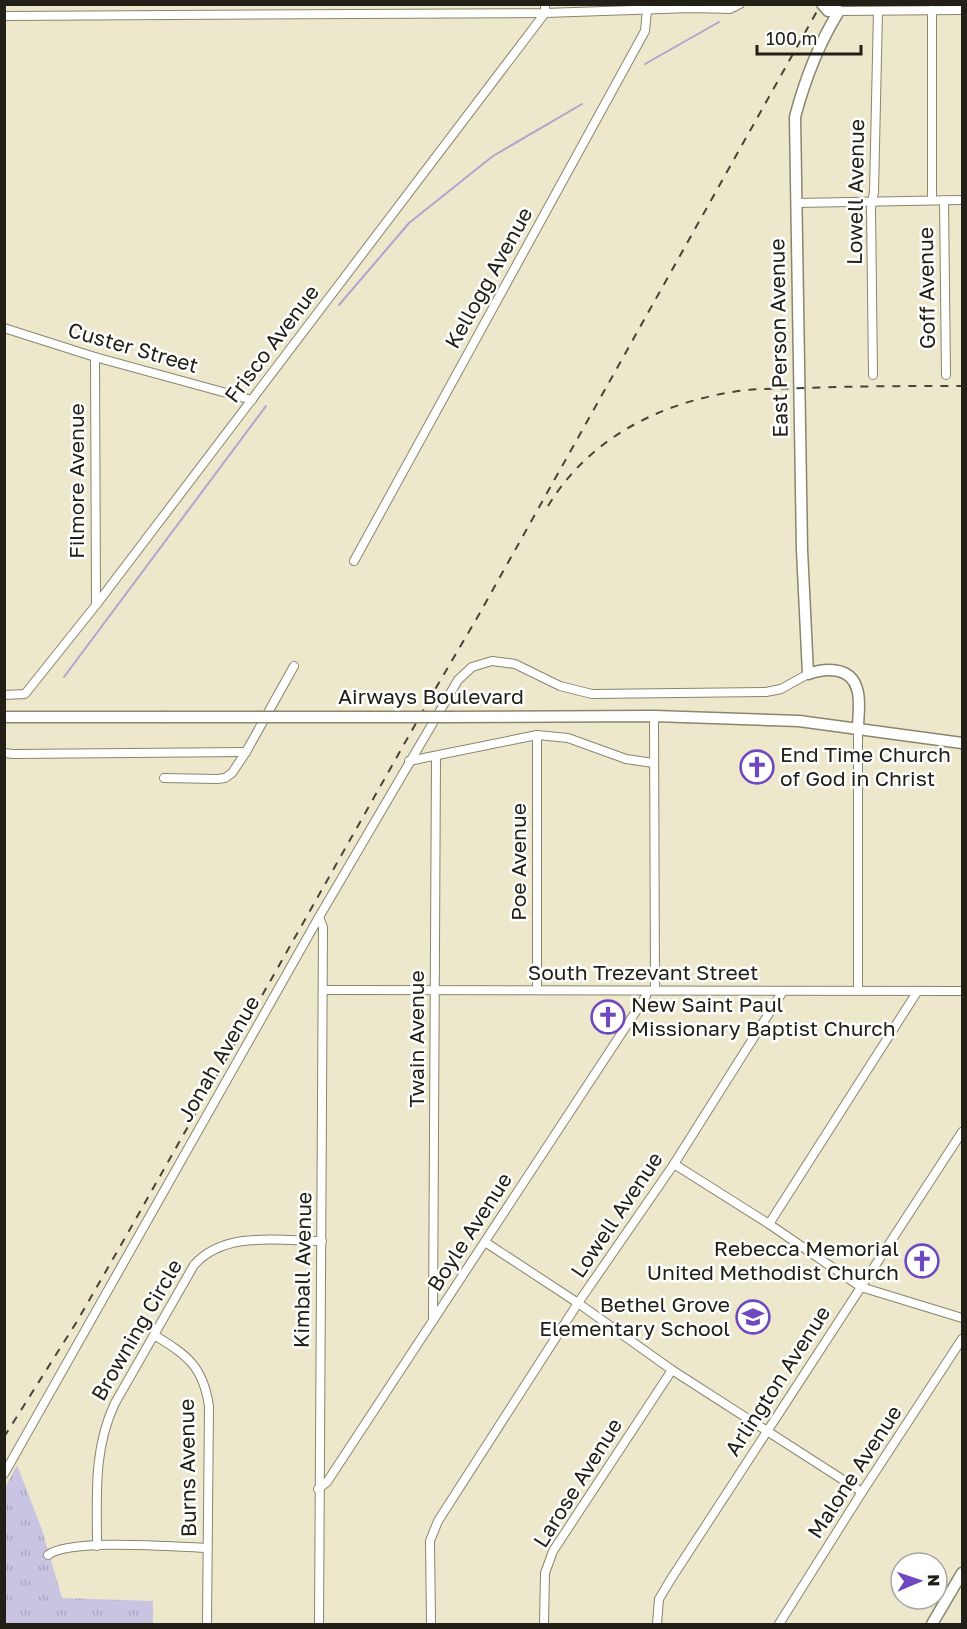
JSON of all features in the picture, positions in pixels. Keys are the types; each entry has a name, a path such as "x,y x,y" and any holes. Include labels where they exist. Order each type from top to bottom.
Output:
{"main road":[{"path":"822,4 828,10 839,11"},
{"name":"East Person Avenue","path":"808,674 802,550 795,117 804,81 839,11"},
{"name":"Airways Boulevard","path":"808,674 820,670 835,670 850,677 857,689 858,728"},
{"name":"Airways Boulevard","path":"4,717 654,716 799,721 963,743"},
{"path":"932,1624 963,1573"}],"street":[{"path":"196,4 196,15"},
{"path":"4,16 545,9 647,10 692,6 730,9 740,4"},
{"name":"Frisco Avenue","path":"4,695 25,694 96,605 545,9"},
{"name":"Kellogg Avenue","path":"354,561 645,31 647,10"},
{"name":"Goff Avenue","path":"932,10 932,200"},
{"path":"839,11 963,10"},
{"name":"Lowell Avenue","path":"873,375 871,208 878,11"},
{"name":"Goff Avenue","path":"944,200 946,375"},
{"path":"796,203 963,200"},
{"name":"Custer Street","path":"4,328 94,357 252,400"},
{"name":"Filmore Avenue","path":"94,357 96,605"},
{"name":"Airways Boulevard","path":"472,668 492,661 515,664 560,686 592,694 766,692 781,689 808,674"},
{"path":"164,778 225,778 232,773 294,666"},
{"name":"Jonah Avenue","path":"4,1474 409,761 458,680 472,668"},
{"path":"651,990 654,716"},
{"path":"858,728 858,990"},
{"name":"Airways Boulevard","path":"409,761 537,735 568,738 626,759 653,763"},
{"name":"Poe Avenue","path":"537,735 537,990"},
{"path":"4,753 246,752"},
{"name":"Twain Avenue","path":"433,1323 436,756"},
{"name":"Kimball Avenue","path":"319,917 323,927 319,1624"},
{"name":"South Trezevant Street","path":"323,990 963,991"},
{"name":"Boyle Avenue","path":"318,1489 327,1482 651,990"},
{"name":"Lowell Avenue","path":"431,1624 430,1541 438,1521 578,1303 674,1164 783,991"},
{"path":"769,1224 917,992"},
{"name":"Arlington Avenue","path":"657,1624 659,1599 963,1132"},
{"path":"674,1164 769,1224 861,1287 963,1318"},
{"name":"Browning Circle","path":"97,1546 98,1472 102,1435 115,1403 188,1273 199,1260 224,1244 245,1241 322,1241"},
{"path":"484,1242 578,1303 672,1370 862,1492"},
{"name":"Burns Avenue","path":"154,1335 188,1357 205,1386 209,1406 207,1624"},
{"name":"Malone Avenue","path":"779,1624 862,1492 963,1340"},
{"name":"Larose Avenue","path":"544,1624 545,1573 553,1551 672,1370"},
{"path":"48,1555 61,1549 97,1546 207,1548"}],"green space":[{"path":"17,1465 41,1527 62,1598 153,1601 153,1624 5,1624 5,1488"}],"waterway":[{"path":"645,64 719,22"},
{"path":"339,305 409,223 493,156 582,104"},
{"path":"64,677 266,406"}],"railway":[{"path":"4,1437 76,1323 125,1238 477,618 821,4"},
{"path":"548,506 584,461 606,442 655,414 681,404 755,389 962,386"}],"place":[{"name":"End Time Church of God in Christ","path":"757,767"},
{"name":"New Saint Paul Missionary Baptist Church","path":"608,1017"},
{"name":"Rebecca Memorial United Methodist Church","path":"922,1261"},
{"name":"Bethel Grove Elementary School","path":"753,1317"}]}
